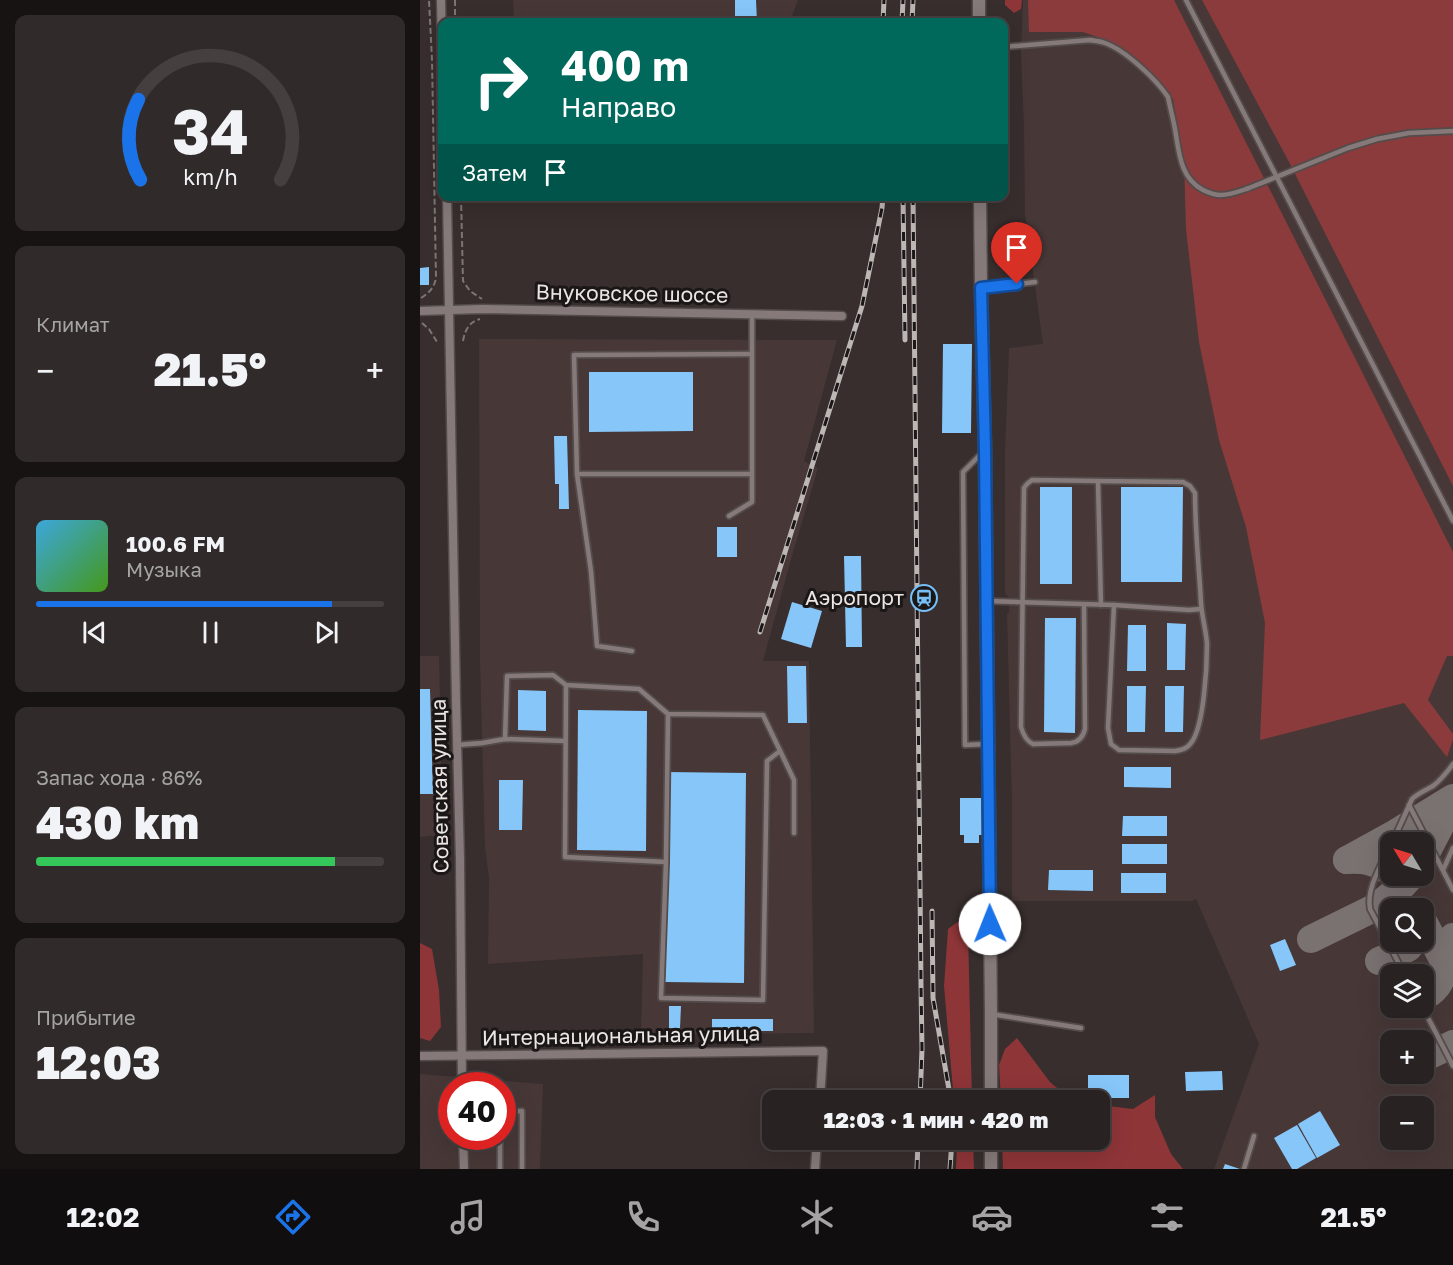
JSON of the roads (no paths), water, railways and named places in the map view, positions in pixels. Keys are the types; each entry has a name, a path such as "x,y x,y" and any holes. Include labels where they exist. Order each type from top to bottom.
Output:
{"street":[{"path":"441,0 441,18"},
{"path":"979,0 979,18"},
{"name":"Советская улица","path":"447,201 460,860 462,1072"},
{"path":"980,201 985,450 991,1090"},
{"name":"Внуковское шоссе","path":"420,311 450,309 843,316"},
{"name":"Интернациональная улица","path":"420,1056 823,1051 821,1090"},
{"path":"463,1150 464,1169"},
{"path":"815,1169 816,1150"},
{"path":"991,1150 991,1169"}],"lane":[{"path":"1186,0 1453,521"},
{"path":"1008,47 1090,40 1104,42 1124,54 1148,74 1168,96 1180,161 1185,174 1192,182 1208,192 1220,195 1241,191 1348,148 1377,139 1408,133 1453,131"},
{"path":"981,288 1035,282"},
{"path":"729,516 752,502 752,315"},
{"path":"632,651 597,646 591,571 577,474 574,355 752,354"},
{"path":"985,450 963,472 964,745 988,744"},
{"path":"577,474 752,474"},
{"path":"1084,605 1085,729 1083,735 1076,743 1033,744 1022,733 1021,727 1024,488 1032,480 1186,483 1195,493 1201,609 1207,643 1202,710 1194,738 1182,750 1119,750 1111,744 1108,728 1114,606"},
{"path":"1098,481 1101,605"},
{"path":"986,601 1201,609"},
{"path":"505,739 507,676 553,675 566,685 639,689 668,714 763,716 794,780 794,833"},
{"path":"566,685 565,857 666,862"},
{"path":"668,714 661,998 763,1000 767,761 780,751"},
{"path":"457,745 505,739 565,741"},
{"path":"1396,832 1408,805 1416,795 1439,781 1453,764"},
{"path":"1408,805 1453,890"},
{"path":"1443,870 1453,848"},
{"path":"1380,868 1368,903 1399,964"},
{"path":"992,1014 1081,1028"},
{"path":"1428,1018 1453,1066"},
{"path":"516,1111 522,1111 522,1169"},
{"path":"1244,1169 1254,1136"},
{"path":"500,1150 500,1169"}],"railway":[{"path":"883,18 884,0"},
{"path":"902,18 903,0"},
{"path":"912,18 913,0"},
{"path":"760,632 862,306 883,201"},
{"path":"903,201 905,340"},
{"path":"913,201 922,1049 920,1090"},
{"path":"932,911 933,998 949,1090"},
{"path":"917,1169 918,1150"},
{"path":"950,1169 951,1150"}],"place":[{"name":"Аэропорт","path":"924,598"}]}
